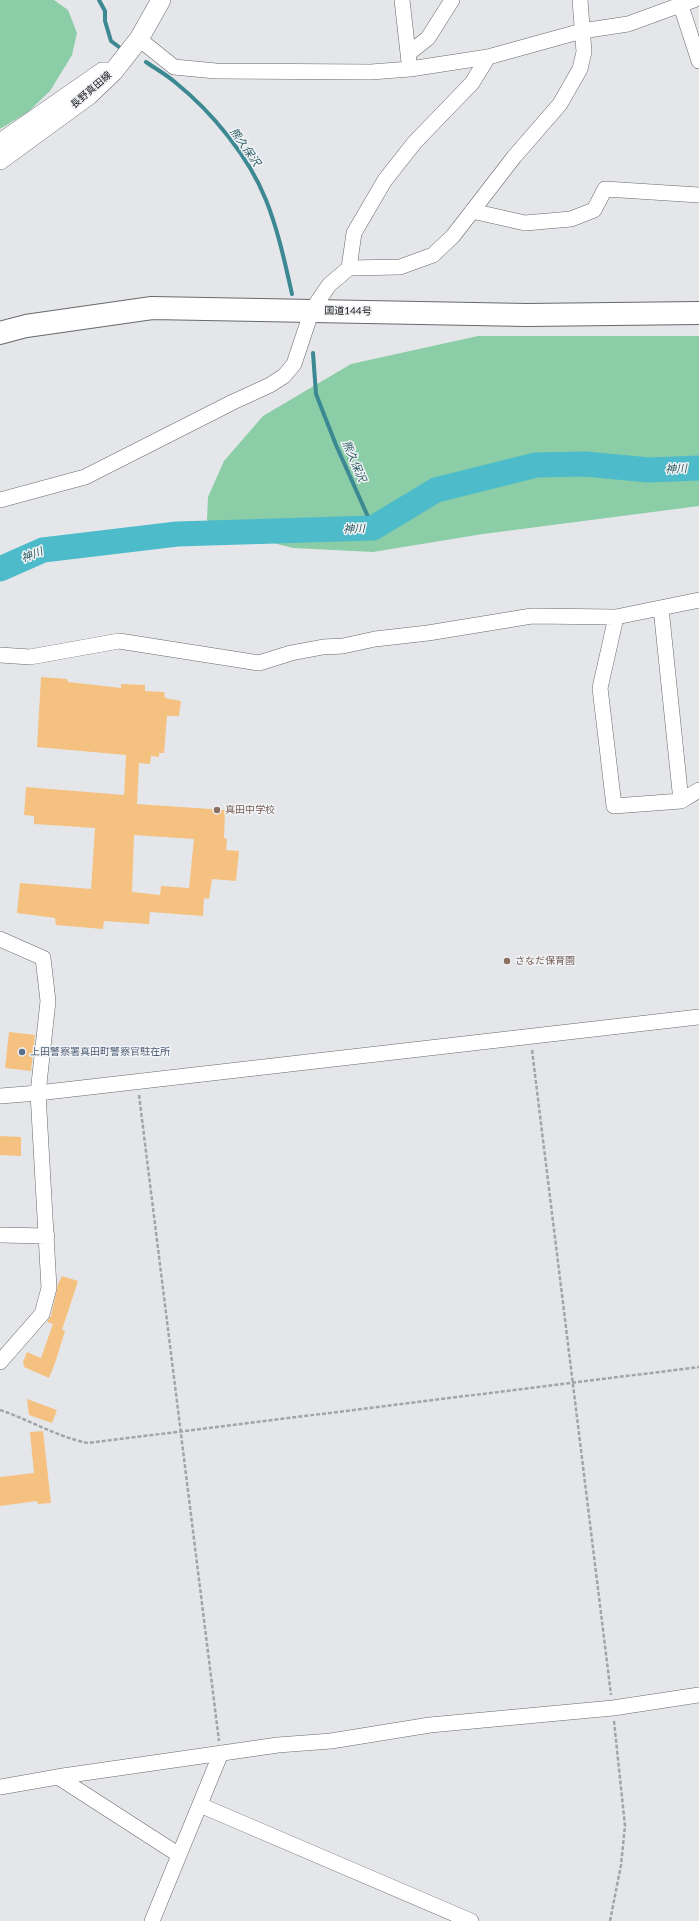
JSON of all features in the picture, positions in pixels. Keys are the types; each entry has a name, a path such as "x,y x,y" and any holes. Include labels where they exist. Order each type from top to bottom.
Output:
{"highway":[{"name":"国道144号","path":"0,333 26,326 152,308 527,315 699,313"}],"main road":[{"name":"長野真田線","path":"0,160 89,95 113,72 139,39 161,0"}],"street":[{"path":"402,0 410,69"},
{"path":"408,54 428,38 452,0"},
{"path":"0,500 85,477 233,402 270,385 284,376 294,364 312,310 329,285 349,268 400,267 433,255 453,236 514,157 560,104 580,69 584,52 580,0"},
{"path":"139,39 174,66 216,71 371,72 410,69 488,57 582,31 628,24 685,2 699,61"},
{"path":"349,268 354,233 385,180 415,142 472,82 488,57"},
{"path":"0,141 102,70 113,72"},
{"path":"472,211 525,224 571,219 594,210 605,189 699,195"},
{"path":"0,655 30,657 119,641 259,663 291,653 323,647 343,646 375,639 428,633 532,616 616,617 699,600"},
{"path":"661,608 681,801"},
{"path":"616,617 600,688 614,806 681,801 699,790"},
{"path":"0,939 43,958 48,1001 38,1093 49,1288 42,1314 0,1362"},
{"path":"0,1096 137,1082 699,1017"},
{"path":"0,1235 47,1236"},
{"path":"0,1787 58,1777 278,1745 331,1741 430,1725 612,1708 699,1695"},
{"path":"152,1921 221,1753"},
{"path":"58,1777 179,1855"},
{"path":"200,1805 471,1921"}],"path":[{"path":"531,1036 625,1826 621,1865 610,1921"},
{"path":"137,1082 221,1753"},
{"path":"0,1410 24,1418 70,1439 88,1443 699,1367"}],"green space":[{"path":"0,0 54,0 68,10 77,33 72,55 50,91 28,112 0,129"},
{"path":"478,336 699,336 699,506 483,534 373,552 293,548 223,530 207,520 208,497 224,461 263,416 351,364"}],"building":[{"path":"41,677 67,679 68,682 121,688 121,684 145,685 145,691 164,692 165,698 181,701 179,716 167,716 164,753 159,753 159,757 151,756 150,764 139,763 137,804 225,810 224,838 227,839 226,850 239,851 236,881 212,879 209,899 204,898 203,916 150,912 149,924 104,921 103,929 56,925 55,918 17,913 20,883 91,889 95,828 34,824 34,816 24,815 26,787 124,795 126,755 37,747","holes":["134,835 194,839 189,888 161,886 160,895 132,892"]},
{"name":"上田警察署真田町警察官駐在所","path":"9,1032 35,1035 31,1071 5,1068"},
{"path":"0,1136 21,1137 21,1156 0,1155"},
{"path":"62,1276 78,1281 62,1330 65,1331 49,1378 24,1367 23,1362 27,1352 41,1358 53,1324 47,1322 51,1316 58,1284"},
{"path":"27,1399 57,1410 52,1423 29,1415"},
{"path":"43,1431 51,1503 38,1504 37,1501 0,1506 0,1477 34,1473 30,1432"}],"waterway":[{"name":"熊久保沢","path":"99,0 105,11 105,21 111,41 119,47"},
{"name":"熊久保沢","path":"146,62 173,80 203,107 240,152 259,184 266,200 281,247 292,294"},
{"name":"熊久保沢","path":"313,353 316,394 336,445 373,528"},
{"name":"神川","path":"0,569 43,550 177,534 373,528 436,490 536,465 585,464 649,470 699,468"}],"place":[{"name":"真田中学校","path":"217,810"},
{"name":"さなだ保育園","path":"507,961"},
{"name":"上田警察署真田町警察官駐在所","path":"22,1052"}]}
